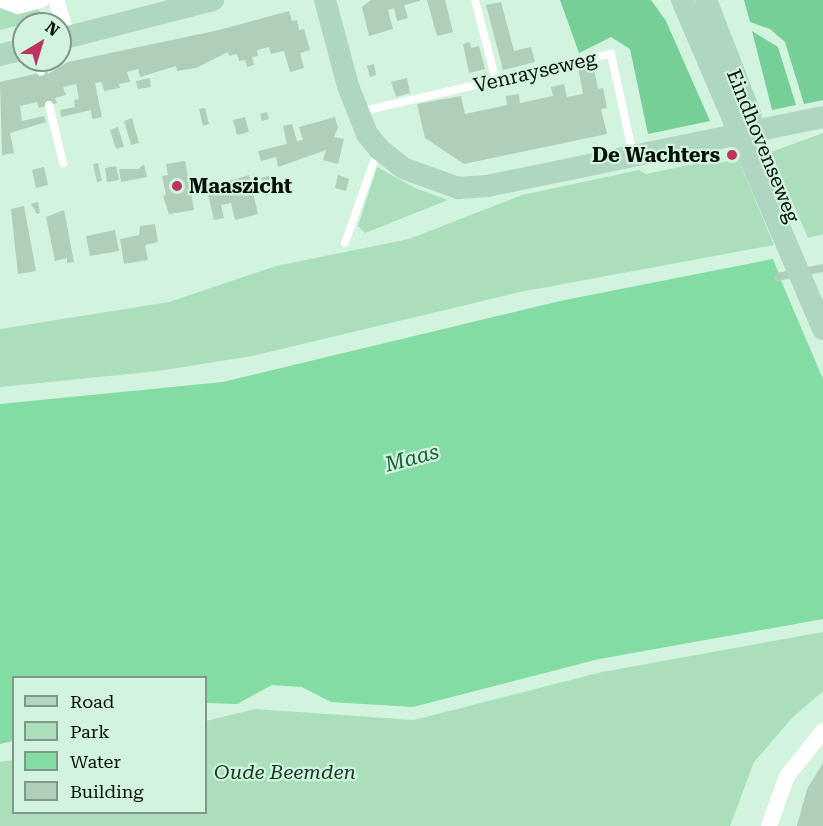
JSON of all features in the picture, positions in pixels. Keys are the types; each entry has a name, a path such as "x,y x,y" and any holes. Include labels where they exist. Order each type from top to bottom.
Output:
{"street":[{"path":"1,0 18,6 41,0"},
{"path":"72,36 213,0"},
{"path":"325,0 358,113 378,149 403,168 458,188 487,186 823,117"},
{"name":"Eindhovenseweg","path":"682,0 743,117 823,290"},
{"name":"Eindhovenseweg","path":"706,0 743,117 823,328"},
{"path":"769,826 787,776 823,731"}],"lane":[{"path":"475,0 496,81"},
{"name":"Venrayseweg","path":"358,113 611,54 633,156"},
{"path":"49,105 63,163"},
{"path":"345,243 378,149"}],"green space":[{"path":"0,6 36,8 41,12 12,12 12,27 0,30"},
{"path":"823,133 823,234 808,238 771,152"},
{"path":"738,159 774,245 520,292 252,356 158,371 0,387 0,329 169,302 276,266 409,239 522,195 639,170 646,174 713,160 719,163"},
{"path":"377,167 415,188 448,200 365,233 358,226"},
{"name":"Oude Beemden","path":"823,632 823,691 793,717 754,762 730,826 0,826 0,762 12,760 12,814 207,814 207,721 255,709 414,720 602,672"}],"shaded area":[{"path":"560,0 651,0 666,21 710,121 648,134 630,49 611,37 579,53"},
{"path":"744,0 823,0 823,100 804,104 785,42 770,29 750,22"},
{"path":"752,31 778,47 796,105 772,110"}],"water":[{"name":"Maas","path":"823,249 774,278 778,281 823,272 823,619 599,659 413,707 331,702 302,687 272,685 237,704 207,703 207,676 12,676 12,741 0,744 0,404 223,382 560,301"}],"pier":[{"path":"823,246 823,267 780,276 772,257"},
{"path":"823,269 823,379 780,278"}],"building":[{"path":"371,0 420,1 404,5 408,18 397,21 394,8 388,10 393,29 369,36 362,7"},
{"path":"427,0 445,0 453,32 437,36"},
{"path":"501,2 514,51 531,47 535,62 503,70 486,5"},
{"path":"289,11 292,21 297,20 299,30 304,29 310,50 300,53 304,68 290,72 284,51 271,54 269,47 257,50 258,56 252,57 254,65 247,67 245,60 239,61 237,54 229,56 228,52 196,68 177,71 176,66 140,77 138,69 127,72 130,82 119,84 120,88 104,91 102,82 95,83 102,117 92,119 91,110 61,117 60,110 75,107 74,100 79,99 76,84 63,87 66,95 55,98 57,103 39,108 37,102 20,106 22,121 44,116 46,122 10,133 14,153 2,155 0,82 43,72 48,74 72,72 72,61 219,30"},
{"path":"470,42 471,48 479,46 485,69 469,73 463,44"},
{"path":"374,64 376,75 370,77 367,66"},
{"path":"593,64 598,89 603,88 607,108 601,109 607,134 464,164 425,138 417,104 461,96 465,114 507,105 506,96 519,94 520,103 553,96 551,87 564,84 567,97 583,94 578,67"},
{"path":"150,78 151,87 138,89 136,81"},
{"path":"407,78 410,93 396,97 391,82"},
{"path":"205,108 209,124 203,126 199,109"},
{"path":"267,112 269,119 262,121 260,114"},
{"path":"245,117 249,132 237,135 233,120"},
{"path":"335,117 338,128 334,137 344,139 338,164 323,160 326,150 278,167 276,157 261,161 258,151 287,144 283,126 292,124 297,141 303,140 299,127"},
{"path":"132,118 139,143 131,145 124,121"},
{"path":"118,127 124,147 116,149 110,130"},
{"name":"Maaszicht","path":"185,161 194,210 169,214 163,196 166,195 162,176 168,175 166,164"},
{"path":"98,163 102,181 97,182 93,164"},
{"path":"144,164 147,177 121,182 119,169 138,169"},
{"path":"116,166 119,180 107,182 105,168"},
{"path":"44,167 48,185 36,188 32,170"},
{"path":"249,175 258,214 235,220 231,203 221,205 224,218 214,220 205,182 215,179 216,185"},
{"path":"338,175 349,179 346,191 335,188"},
{"path":"269,176 273,194 266,196 261,178"},
{"path":"38,202 40,213 37,214 31,204"},
{"path":"24,206 36,271 18,274 11,209"},
{"path":"64,210 74,262 67,263 67,258 55,261 46,217"},
{"path":"155,224 158,242 145,245 148,260 124,264 120,239 139,235 140,226"},
{"path":"115,230 119,251 90,256 86,236"},
{"path":"823,264 823,272 778,281 774,278 777,273"},
{"path":"823,763 823,826 797,826 807,789"}],"place":[{"name":"De Wachters","path":"732,155"},
{"name":"Maaszicht","path":"177,186"}]}
